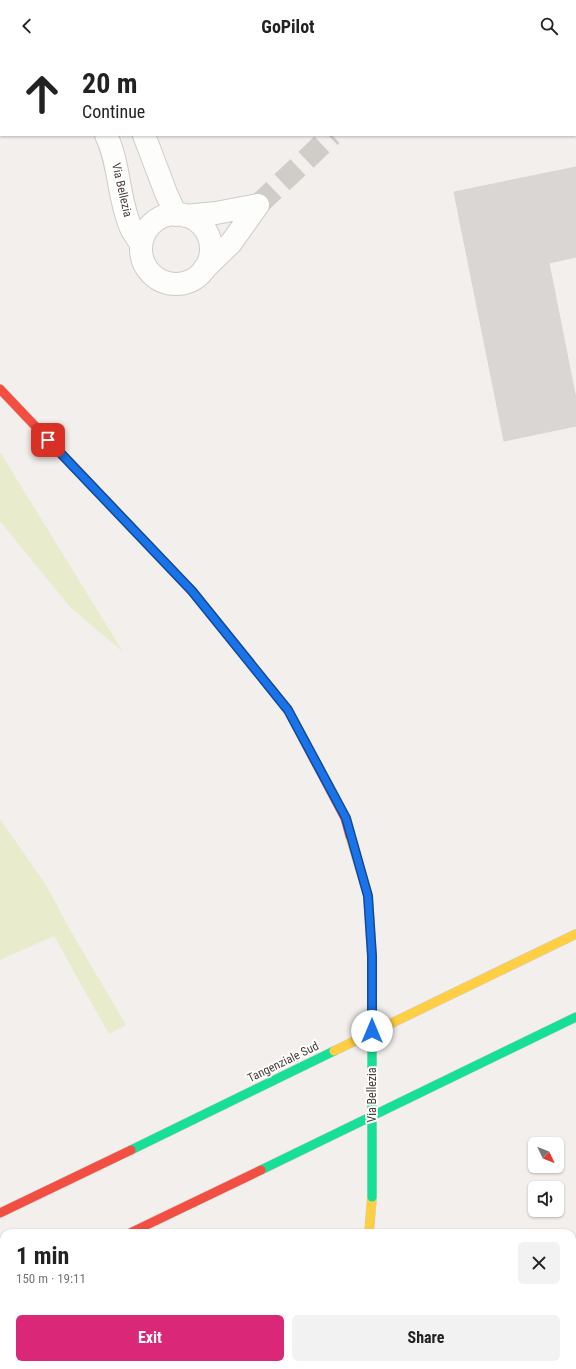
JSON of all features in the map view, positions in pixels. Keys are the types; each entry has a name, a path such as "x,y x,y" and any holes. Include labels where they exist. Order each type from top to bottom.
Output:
{"main road":[{"name":"Via Bellezia","path":"0,389 192,591 288,710 346,818 368,896 372,956 372,1197 369,1229"},
{"name":"Tangenziale Sud","path":"0,1213 576,934"},
{"path":"138,1229 576,1017"}],"street":[{"name":"Via Bellezia","path":"107,136 112,146 125,210 131,228 141,244"},
{"path":"144,136 166,192 181,215 195,220 204,228 209,238 211,249 209,260 204,270"},
{"name":"Via Bellezia","path":"258,205 231,243 204,270 195,278 185,283 174,284 162,281 152,276 145,266 141,244 145,233 152,224 173,214 181,215 216,212 258,205"}],"green space":[{"path":"0,452 123,652 70,607 0,521"},
{"path":"0,819 47,887 69,928 126,1025 109,1034 54,936 0,960"}],"building":[{"path":"576,167 576,257 549,263 576,399 576,426 504,441 454,192"}],"tunnel":[{"path":"258,205 331,136"}],"traffic: fast":[{"path":"132,528 192,591 288,710 297,727"},
{"path":"372,956 372,1197"},
{"path":"261,1170 576,1017"},
{"path":"131,1150 334,1051"}],"traffic: slow":[{"path":"350,836 368,895 372,956"},
{"path":"334,1051 576,934"},
{"path":"369,1229 372,1197"}],"traffic: jam":[{"path":"0,389 132,528"},
{"path":"297,727 345,818 350,836"},
{"path":"0,1213 131,1150"},
{"path":"138,1229 261,1170"}],"route":[{"path":"48,440 192,591 288,710 346,818 368,896 372,956 372,1031"}]}
